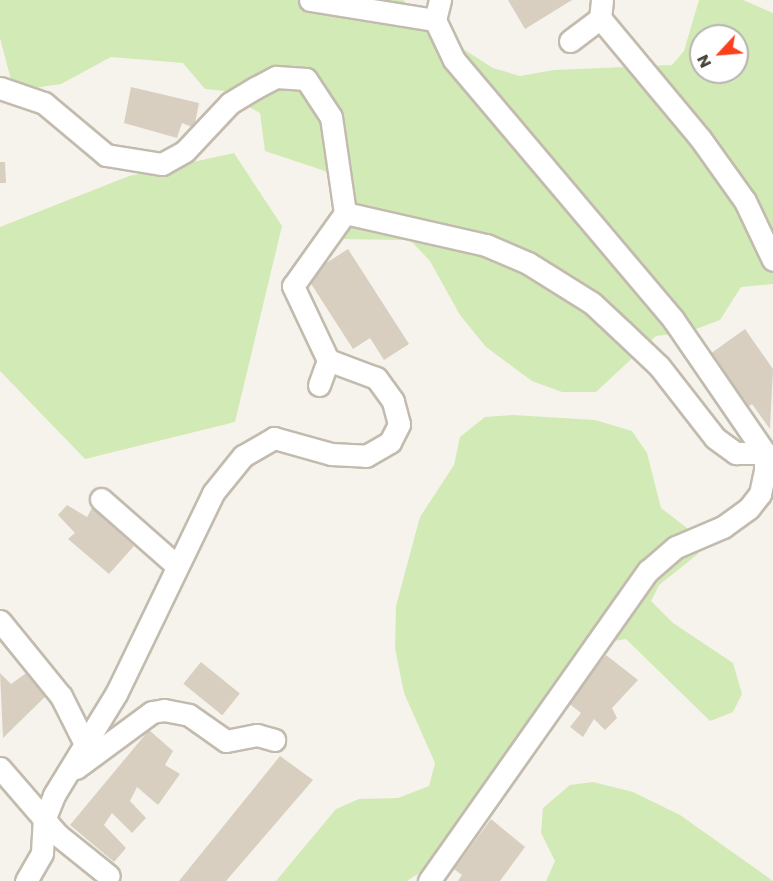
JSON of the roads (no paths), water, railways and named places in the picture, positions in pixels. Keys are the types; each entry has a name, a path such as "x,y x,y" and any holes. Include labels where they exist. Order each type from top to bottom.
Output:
{"lane":[{"path":"310,0 438,10 454,60 673,319 769,448 764,483 755,502 723,526 669,552 648,571 429,881"},
{"path":"570,41 601,9 745,201 773,260"},
{"path":"0,88 44,103 106,155 162,164 185,151 230,103 255,88 276,77 306,79 331,117 345,213 293,286 328,360 376,378 393,400 399,424 390,442 366,456 331,454 274,438 243,456 213,493 142,643 86,746 66,774 44,820 42,853 26,881"},
{"path":"345,213 486,245 528,263 592,303 630,338 659,366 715,438 736,453 769,448"},
{"path":"319,385 328,360"},
{"path":"101,499 177,566"},
{"path":"0,621 62,696 86,746"},
{"path":"66,774 158,711 189,715 226,741 257,735 274,740"},
{"path":"0,768 44,820 109,876"}]}
